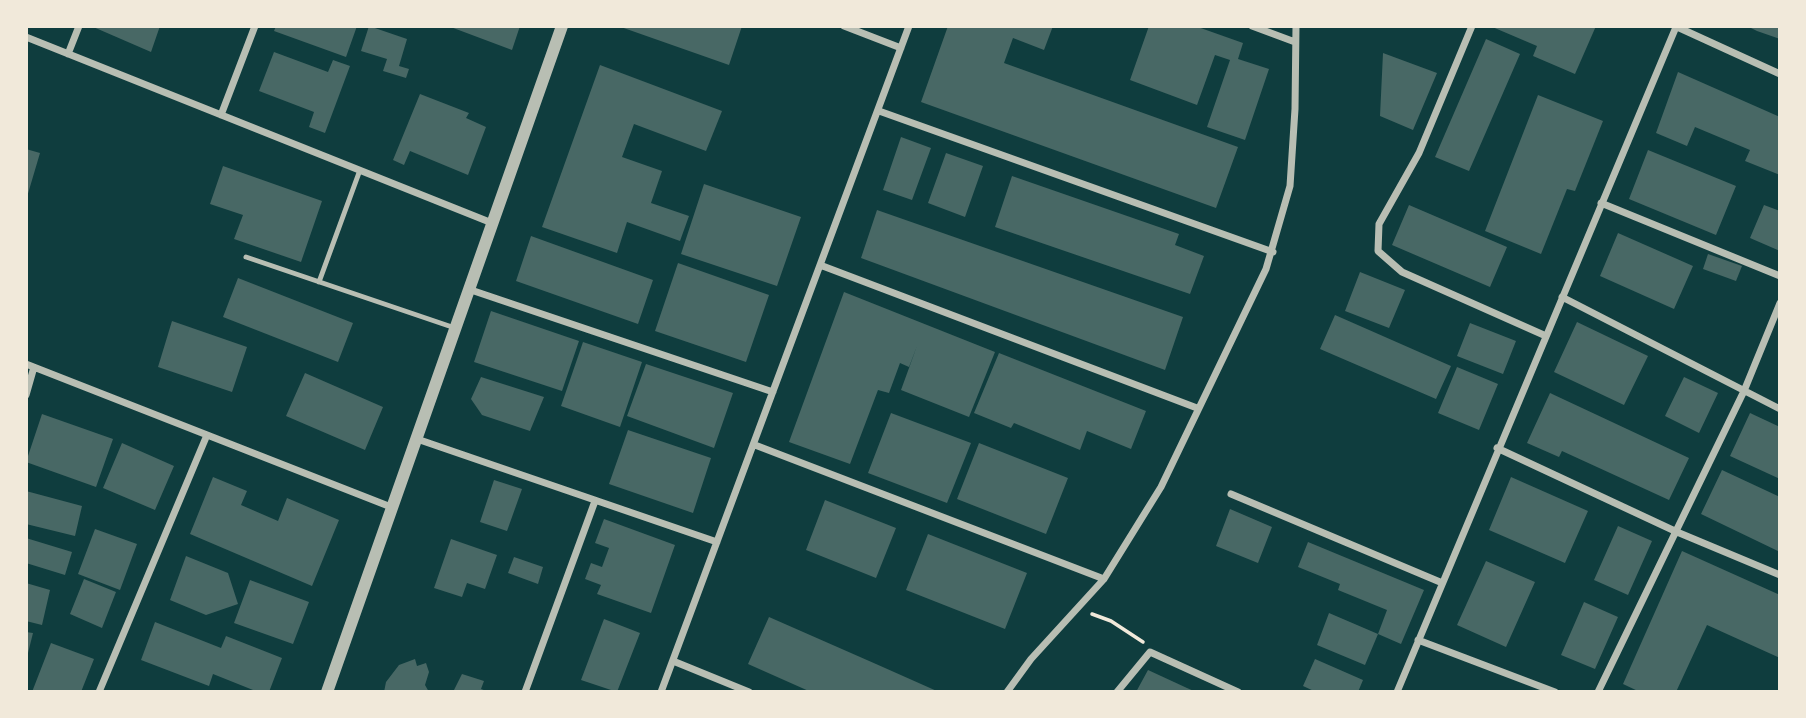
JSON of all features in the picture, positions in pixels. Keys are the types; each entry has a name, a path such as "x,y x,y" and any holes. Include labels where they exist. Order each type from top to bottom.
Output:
{"street":[{"path":"68,54 79,26"},
{"path":"221,115 255,26"},
{"path":"327,692 562,26"},
{"path":"844,26 901,48"},
{"path":"661,692 909,26"},
{"path":"1252,26 1296,42"},
{"path":"1007,692 1104,579 1161,487 1273,252 1290,186 1296,109 1296,26"},
{"path":"1472,26 1419,153 1379,224 1378,251 1402,272 1546,336"},
{"path":"1397,692 1440,582 1675,27 1780,74"},
{"path":"26,37 492,223"},
{"path":"879,111 1273,252"},
{"path":"1601,203 1780,276"},
{"path":"820,265 1197,408"},
{"path":"468,289 773,392"},
{"path":"1562,297 1780,409"},
{"path":"1598,692 1744,391 1780,303"},
{"path":"26,395 30,366 391,507"},
{"path":"99,692 207,435"},
{"path":"416,439 717,542"},
{"path":"755,445 1104,579"},
{"path":"1497,448 1677,533 1780,575"},
{"path":"1231,494 1440,582"},
{"path":"526,692 595,501"},
{"path":"1418,640 1555,692"},
{"path":"1117,692 1150,652 1238,692"},
{"path":"673,661 749,692"}],"lane":[{"path":"319,282 360,170"},
{"path":"246,257 455,328"}],"path":[{"path":"1077,608 1131,632"}],"building":[{"path":"91,26 160,26 151,52"},
{"path":"276,26 357,26 346,57 274,31"},
{"path":"369,26 407,39 399,66 409,69 406,78 383,71 387,59 361,51"},
{"path":"448,26 520,26 512,50"},
{"path":"618,26 742,26 729,65"},
{"path":"948,26 1053,26 1044,50 1013,38 1004,63 1238,147 1216,208 921,102"},
{"path":"1149,26 1195,26 1243,43 1238,59 1269,69 1245,140 1207,127 1230,60 1215,55 1197,105 1130,80"},
{"path":"1490,26 1596,26 1575,74 1533,56 1537,46"},
{"path":"1747,26 1780,26 1780,39 1757,31"},
{"path":"1486,39 1520,54 1469,171 1435,157"},
{"path":"274,52 328,72 333,60 350,66 325,133 309,127 314,112 259,91"},
{"path":"1383,53 1437,73 1413,130 1380,116"},
{"path":"600,65 722,111 706,151 634,124 622,157 662,171 651,203 689,216 680,241 627,222 617,253 542,227"},
{"path":"1678,72 1780,117 1780,175 1745,161 1750,150 1695,127 1687,146 1656,133"},
{"path":"420,94 469,113 466,118 486,127 468,175 410,151 404,165 393,160"},
{"path":"1538,95 1603,121 1575,191 1567,189 1541,254 1485,231"},
{"path":"901,137 931,148 912,200 883,190"},
{"path":"26,149 40,153 27,197 26,197"},
{"path":"1648,150 1736,186 1716,235 1629,199"},
{"path":"946,153 983,166 965,217 928,203"},
{"path":"223,166 322,201 301,262 234,239 243,215 210,204"},
{"path":"1012,176 1179,234 1175,245 1204,256 1190,294 995,227"},
{"path":"704,184 801,217 777,286 681,254"},
{"path":"1409,205 1507,247 1490,287 1392,245"},
{"path":"1764,205 1780,211 1780,251 1750,238"},
{"path":"877,210 1183,317 1165,370 861,258"},
{"path":"1618,233 1693,266 1674,309 1600,276"},
{"path":"531,236 653,280 638,324 516,281"},
{"path":"1708,254 1742,266 1736,281 1703,269"},
{"path":"678,263 769,295 746,362 655,331"},
{"path":"1360,272 1405,290 1389,328 1345,311"},
{"path":"238,278 353,323 338,362 223,317"},
{"path":"844,292 995,352 969,417 901,390 917,346 909,367 900,363 889,393 878,390 850,464 789,442"},
{"path":"491,311 579,341 562,391 474,362"},
{"path":"1335,315 1451,366 1436,399 1320,349"},
{"path":"172,321 247,347 232,392 158,367"},
{"path":"1577,322 1648,356 1624,405 1554,372"},
{"path":"1470,323 1516,341 1503,374 1457,356"},
{"path":"583,342 642,362 620,427 561,406"},
{"path":"999,353 1146,411 1131,449 1087,431 1080,450 1014,423 1011,428 974,413"},
{"path":"646,364 733,393 714,448 627,416"},
{"path":"1457,367 1498,384 1479,430 1438,413"},
{"path":"305,373 383,407 365,450 286,416"},
{"path":"481,377 544,397 530,431 482,415 471,399"},
{"path":"1684,377 1718,393 1699,433 1665,416"},
{"path":"1550,393 1689,458 1669,500 1562,451 1559,457 1527,443"},
{"path":"891,413 971,443 947,503 868,473"},
{"path":"1750,413 1780,427 1780,479 1730,456"},
{"path":"42,414 113,439 96,487 26,462"},
{"path":"628,430 711,458 693,513 609,484"},
{"path":"122,443 174,466 155,510 103,488"},
{"path":"979,443 1068,478 1046,534 957,499"},
{"path":"1722,470 1780,497 1780,552 1701,514"},
{"path":"213,477 247,491 241,505 278,521 287,498 339,520 312,586 190,534"},
{"path":"1511,477 1588,511 1565,563 1489,530"},
{"path":"494,480 522,489 507,531 480,522"},
{"path":"26,491 82,506 75,536 26,524"},
{"path":"825,500 896,528 876,578 806,550"},
{"path":"1230,509 1272,527 1258,563 1216,546"},
{"path":"604,519 675,545 651,613 597,594 601,585 585,579 591,563 602,567 609,548 595,543"},
{"path":"1618,526 1652,541 1628,595 1594,580"},
{"path":"95,529 137,544 120,590 78,574"},
{"path":"928,534 1027,573 1005,629 906,590"},
{"path":"26,538 72,552 65,575 26,563"},
{"path":"451,539 497,555 485,589 467,583 462,597 434,588"},
{"path":"1308,542 1424,590 1401,644 1378,634 1387,610 1338,590 1340,584 1298,567"},
{"path":"1682,551 1780,595 1780,658 1707,625 1676,692 1640,692 1623,684"},
{"path":"186,556 228,573 238,604 206,615 170,600"},
{"path":"514,557 543,567 538,584 508,573"},
{"path":"1486,561 1535,582 1506,647 1457,625"},
{"path":"84,579 116,592 102,628 70,614"},
{"path":"250,580 309,602 293,644 234,623"},
{"path":"26,583 50,590 42,625 26,621"},
{"path":"1584,602 1618,617 1595,669 1561,655"},
{"path":"1329,613 1378,634 1365,665 1317,645"},
{"path":"769,617 939,692 811,692 748,664"},
{"path":"604,619 640,633 617,692 581,680"},
{"path":"155,622 221,648 226,636 282,658 269,692 258,692 213,674 209,686 141,660"},
{"path":"26,632 33,633 27,657 26,657"},
{"path":"51,643 94,659 81,692 32,692"},
{"path":"415,659 417,666 426,663 429,672 425,685 429,692 384,692 386,682 399,665"},
{"path":"1315,659 1363,680 1358,692 1316,692 1303,686"},
{"path":"1148,670 1187,688 1196,692 1136,692"},
{"path":"462,674 484,681 481,689 489,692 453,692"}]}
